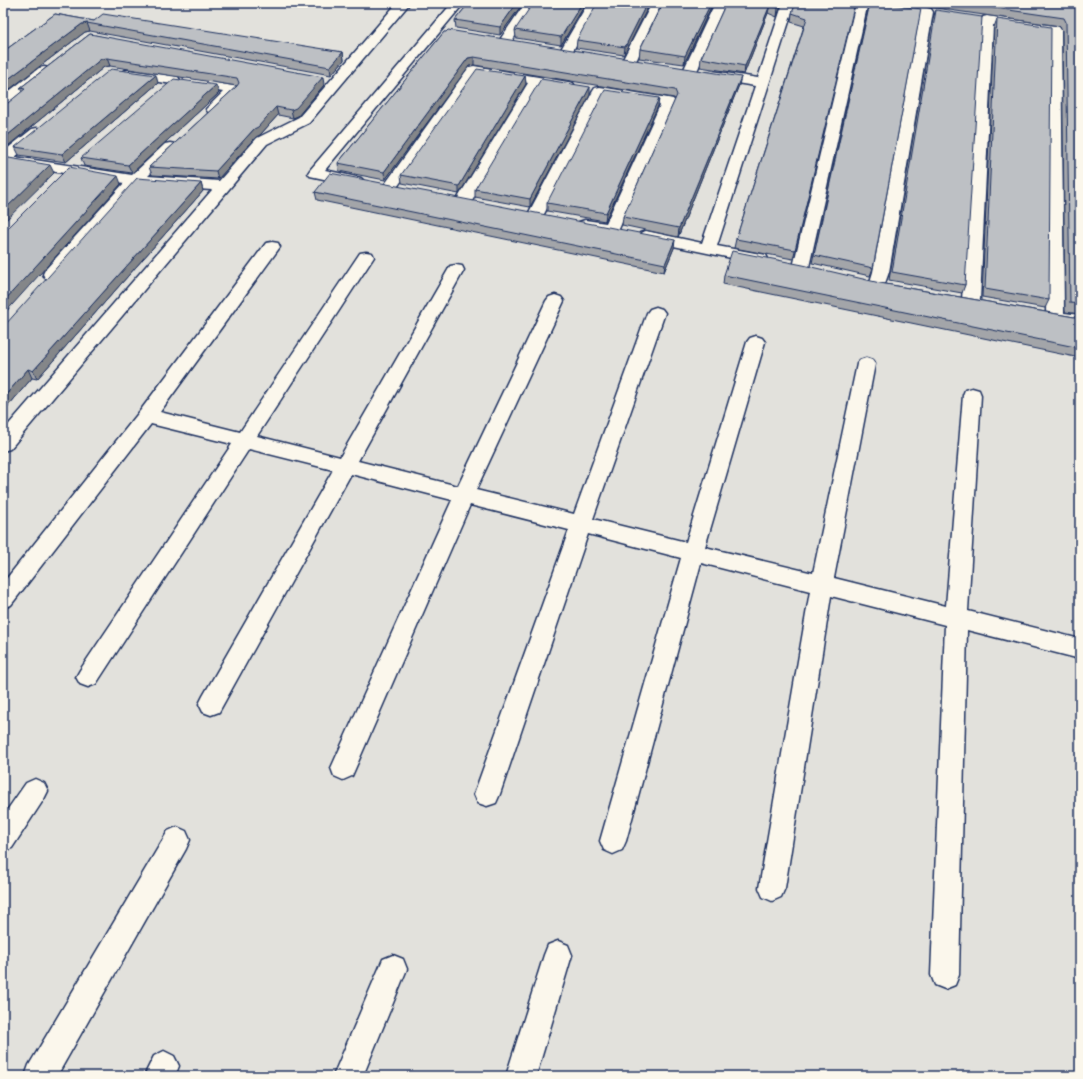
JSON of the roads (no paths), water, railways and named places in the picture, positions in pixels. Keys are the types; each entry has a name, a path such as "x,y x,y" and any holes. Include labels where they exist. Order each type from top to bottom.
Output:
{"lane":[{"path":"3,444 262,141 304,120 329,80 404,3"},
{"path":"405,190 315,173 458,3"},
{"path":"505,41 531,3"},
{"path":"566,51 594,3"},
{"path":"629,61 658,3"},
{"path":"690,71 721,3"},
{"path":"708,249 789,3"},
{"path":"801,267 862,3"},
{"path":"867,3 934,13 881,272 877,284"},
{"path":"972,18 1055,30 1048,315 1080,321"},
{"path":"971,300 987,20"},
{"path":"435,30 451,32"},
{"path":"489,38 520,43"},
{"path":"550,48 581,53"},
{"path":"613,58 644,64"},
{"path":"3,102 53,65"},
{"path":"675,68 763,83"},
{"path":"390,187 474,70 668,102 623,232"},
{"path":"110,71 233,90 204,116"},
{"path":"161,90 173,80"},
{"path":"464,201 536,81"},
{"path":"550,218 528,214 588,89"},
{"path":"3,159 45,125"},
{"path":"40,287 135,180 181,138"},
{"path":"57,181 85,155"},
{"path":"3,159 135,180 224,186"},
{"path":"449,198 478,204"},
{"path":"573,222 770,261"},
{"path":"3,599 147,416 272,247"},
{"path":"88,678 366,257"},
{"path":"211,704 456,270"},
{"path":"344,768 464,495 555,301"},
{"path":"487,794 656,313"},
{"path":"613,841 693,552 756,342"},
{"path":"772,888 822,584 866,364"},
{"path":"945,975 956,618 972,395"},
{"path":"147,416 1080,649"},
{"path":"3,839 36,791"},
{"path":"40,1076 177,840"},
{"path":"521,1076 558,955"},
{"path":"348,1076 393,969"}]}
